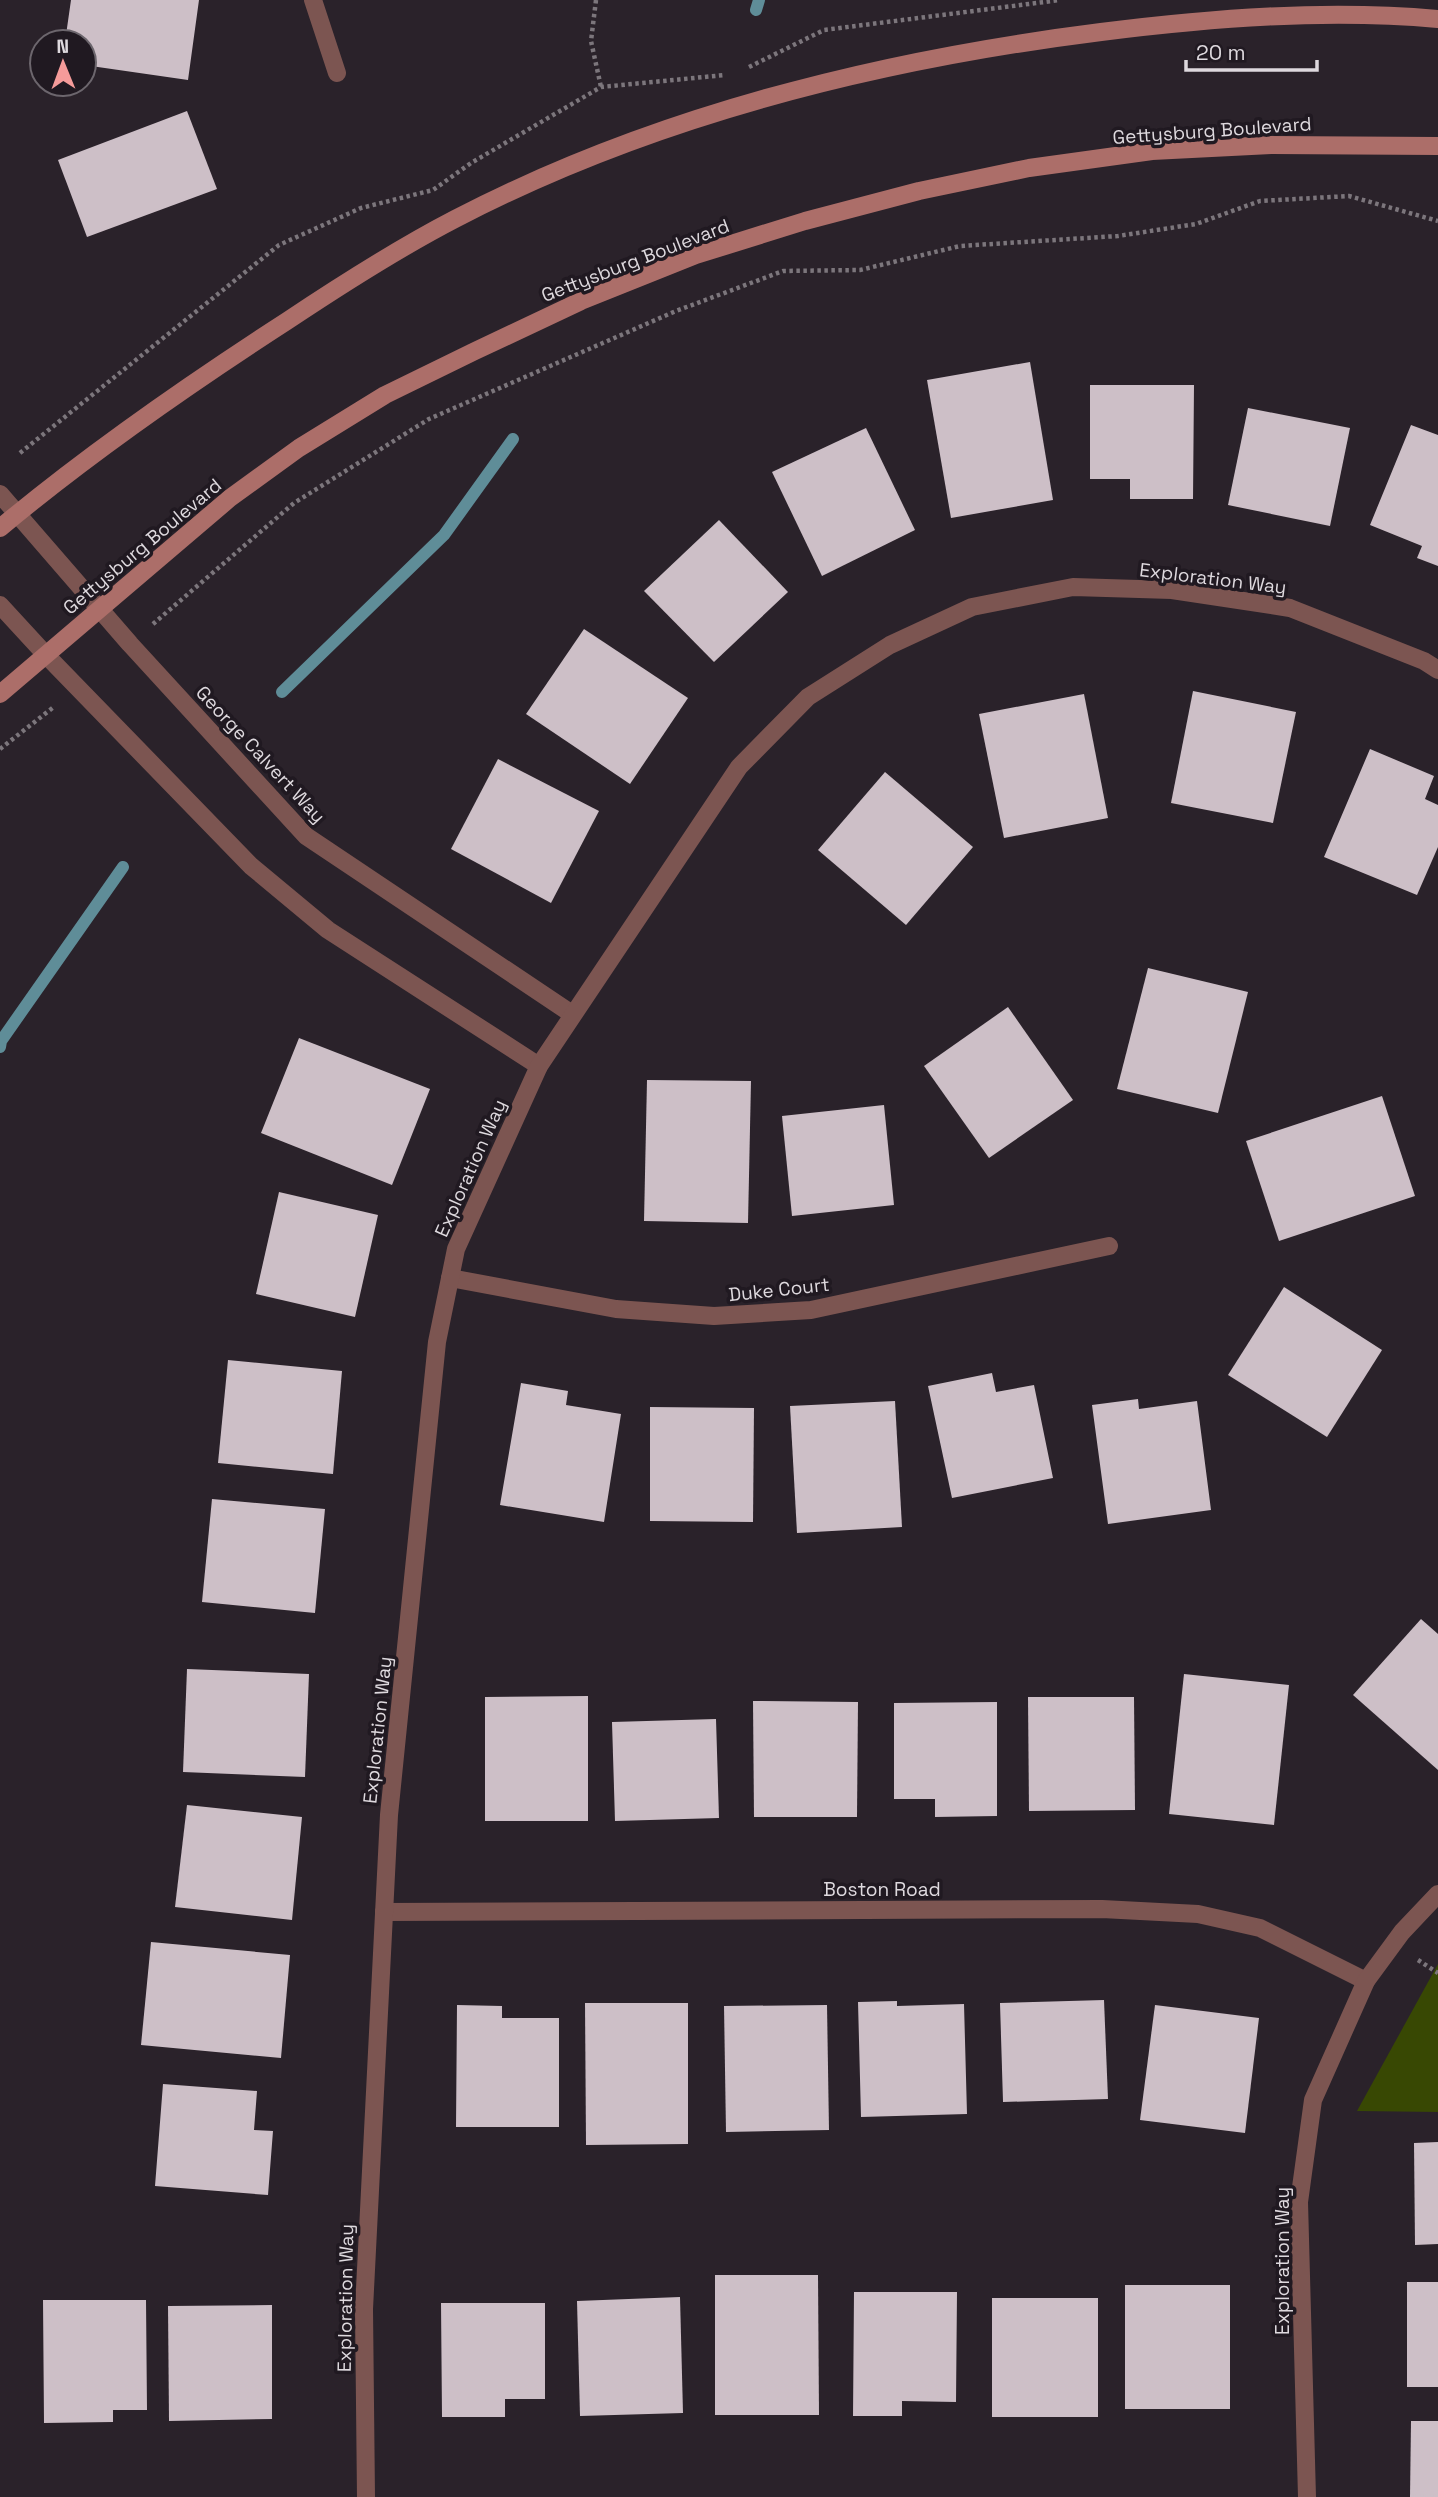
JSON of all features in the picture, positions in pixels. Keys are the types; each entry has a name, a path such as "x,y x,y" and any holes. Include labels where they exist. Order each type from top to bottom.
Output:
{"street":[{"path":"313,0 338,73"},
{"path":"0,528 155,408 371,267 454,219 562,168 679,125 795,90 922,59 1053,38 1172,23 1292,15 1406,16 1438,19"},
{"name":"Gettysburg Boulevard","path":"0,694 230,498 299,447 385,396 581,301 696,255 830,214 919,191 1029,168 1152,151 1271,145 1438,146"},
{"name":"George Calvert Way","path":"0,494 130,644 306,836 572,1014"},
{"name":"Exploration Way","path":"366,2497 364,2309 389,1815 436,1342 456,1249 539,1066 739,767 808,697 890,645 972,607 1073,587 1172,590 1290,608 1424,661 1438,670"},
{"path":"0,605 251,866 318,922 539,1066"},
{"name":"Duke Court","path":"450,1278 616,1310 714,1317 811,1310 1109,1246"},
{"name":"Exploration Way","path":"1307,2497 1299,2202 1312,2100 1366,1982 1402,1932 1438,1894"},
{"name":"Boston Road","path":"384,1912 1102,1909 1198,1914 1259,1928 1366,1982"}],"path":[{"path":"596,0 591,41 601,87"},
{"path":"130,644 294,503 429,419 676,311 783,271 860,270 960,246 1118,236 1196,223 1261,201 1349,196 1438,221"},
{"path":"0,749 79,689"}],"green space":[{"path":"1438,1964 1438,2112 1357,2111"}],"building":[{"path":"71,0 199,0 188,80 98,67 98,28 67,28"},
{"path":"187,111 217,189 87,237 58,160"},
{"path":"1030,362 1053,500 951,518 927,380"},
{"path":"1090,385 1194,385 1193,499 1130,499 1130,479 1090,479"},
{"path":"1248,408 1350,428 1330,526 1228,505"},
{"path":"1411,425 1438,435 1438,566 1417,558 1422,546 1370,525"},
{"path":"866,428 915,530 822,576 772,472"},
{"path":"719,520 788,592 714,662 644,591"},
{"path":"584,629 688,698 630,784 526,714"},
{"path":"1193,691 1296,712 1273,823 1171,803"},
{"path":"1084,694 1108,818 1004,838 979,714"},
{"path":"1370,749 1434,776 1425,799 1438,805 1438,847 1417,895 1324,857"},
{"path":"498,759 599,811 551,903 451,849"},
{"path":"885,772 973,847 906,925 818,850"},
{"path":"1148,968 1248,992 1218,1113 1117,1089"},
{"path":"1008,1007 1073,1100 989,1158 924,1066"},
{"path":"299,1038 430,1089 392,1185 261,1133"},
{"path":"647,1080 751,1081 748,1223 644,1221"},
{"path":"1382,1096 1415,1196 1279,1241 1246,1141"},
{"path":"884,1105 894,1205 792,1216 782,1116"},
{"path":"279,1192 378,1215 355,1317 256,1294"},
{"path":"1284,1287 1382,1350 1327,1437 1228,1375"},
{"path":"228,1360 342,1371 333,1474 218,1463"},
{"path":"992,1373 996,1392 1034,1385 1053,1478 952,1498 928,1386"},
{"path":"521,1383 568,1391 566,1405 621,1414 604,1522 500,1505"},
{"path":"1138,1399 1139,1409 1197,1401 1211,1510 1108,1524 1092,1405"},
{"path":"895,1401 902,1527 797,1533 790,1406"},
{"path":"650,1407 754,1408 753,1522 650,1521"},
{"path":"212,1499 325,1509 315,1613 202,1602"},
{"path":"1421,1619 1438,1634 1438,1770 1353,1695"},
{"path":"187,1669 309,1674 305,1777 183,1772"},
{"path":"1184,1674 1289,1685 1274,1825 1169,1814"},
{"path":"588,1696 588,1821 485,1821 485,1697"},
{"path":"1028,1697 1134,1697 1135,1810 1029,1811"},
{"path":"753,1701 858,1702 857,1817 754,1817"},
{"path":"997,1702 997,1816 935,1817 935,1799 894,1799 894,1703"},
{"path":"716,1719 719,1818 615,1821 612,1722"},
{"path":"187,1805 302,1817 292,1920 175,1907"},
{"path":"151,1942 290,1955 281,2058 141,2045"},
{"path":"1104,2000 1108,2099 1003,2102 1000,2003"},
{"path":"897,2001 897,2006 964,2004 967,2114 861,2117 858,2002"},
{"path":"585,2003 688,2003 688,2144 586,2145"},
{"path":"457,2005 502,2006 502,2018 559,2018 559,2127 456,2127"},
{"path":"827,2005 829,2130 726,2132 724,2006"},
{"path":"1155,2005 1259,2018 1245,2133 1140,2120"},
{"path":"163,2084 257,2091 254,2130 273,2131 268,2195 155,2186"},
{"path":"1438,2142 1438,2244 1415,2245 1414,2143"},
{"path":"715,2275 818,2275 819,2415 715,2415"},
{"path":"1407,2282 1438,2282 1438,2387 1407,2387"},
{"path":"1125,2285 1230,2285 1230,2409 1125,2409"},
{"path":"854,2292 957,2292 956,2402 902,2401 902,2416 853,2416"},
{"path":"680,2297 683,2413 580,2416 577,2301"},
{"path":"992,2298 1098,2298 1098,2417 992,2417"},
{"path":"43,2300 146,2300 147,2410 113,2410 113,2422 44,2423"},
{"path":"441,2303 545,2303 545,2399 505,2399 505,2417 442,2417"},
{"path":"272,2305 272,2419 169,2421 168,2306"},
{"path":"1411,2421 1438,2421 1438,2497 1410,2497"}],"waterway":[{"path":"756,10 759,0"},
{"path":"282,692 444,535 513,439"},
{"path":"0,1047 1,1041 123,867"}]}
